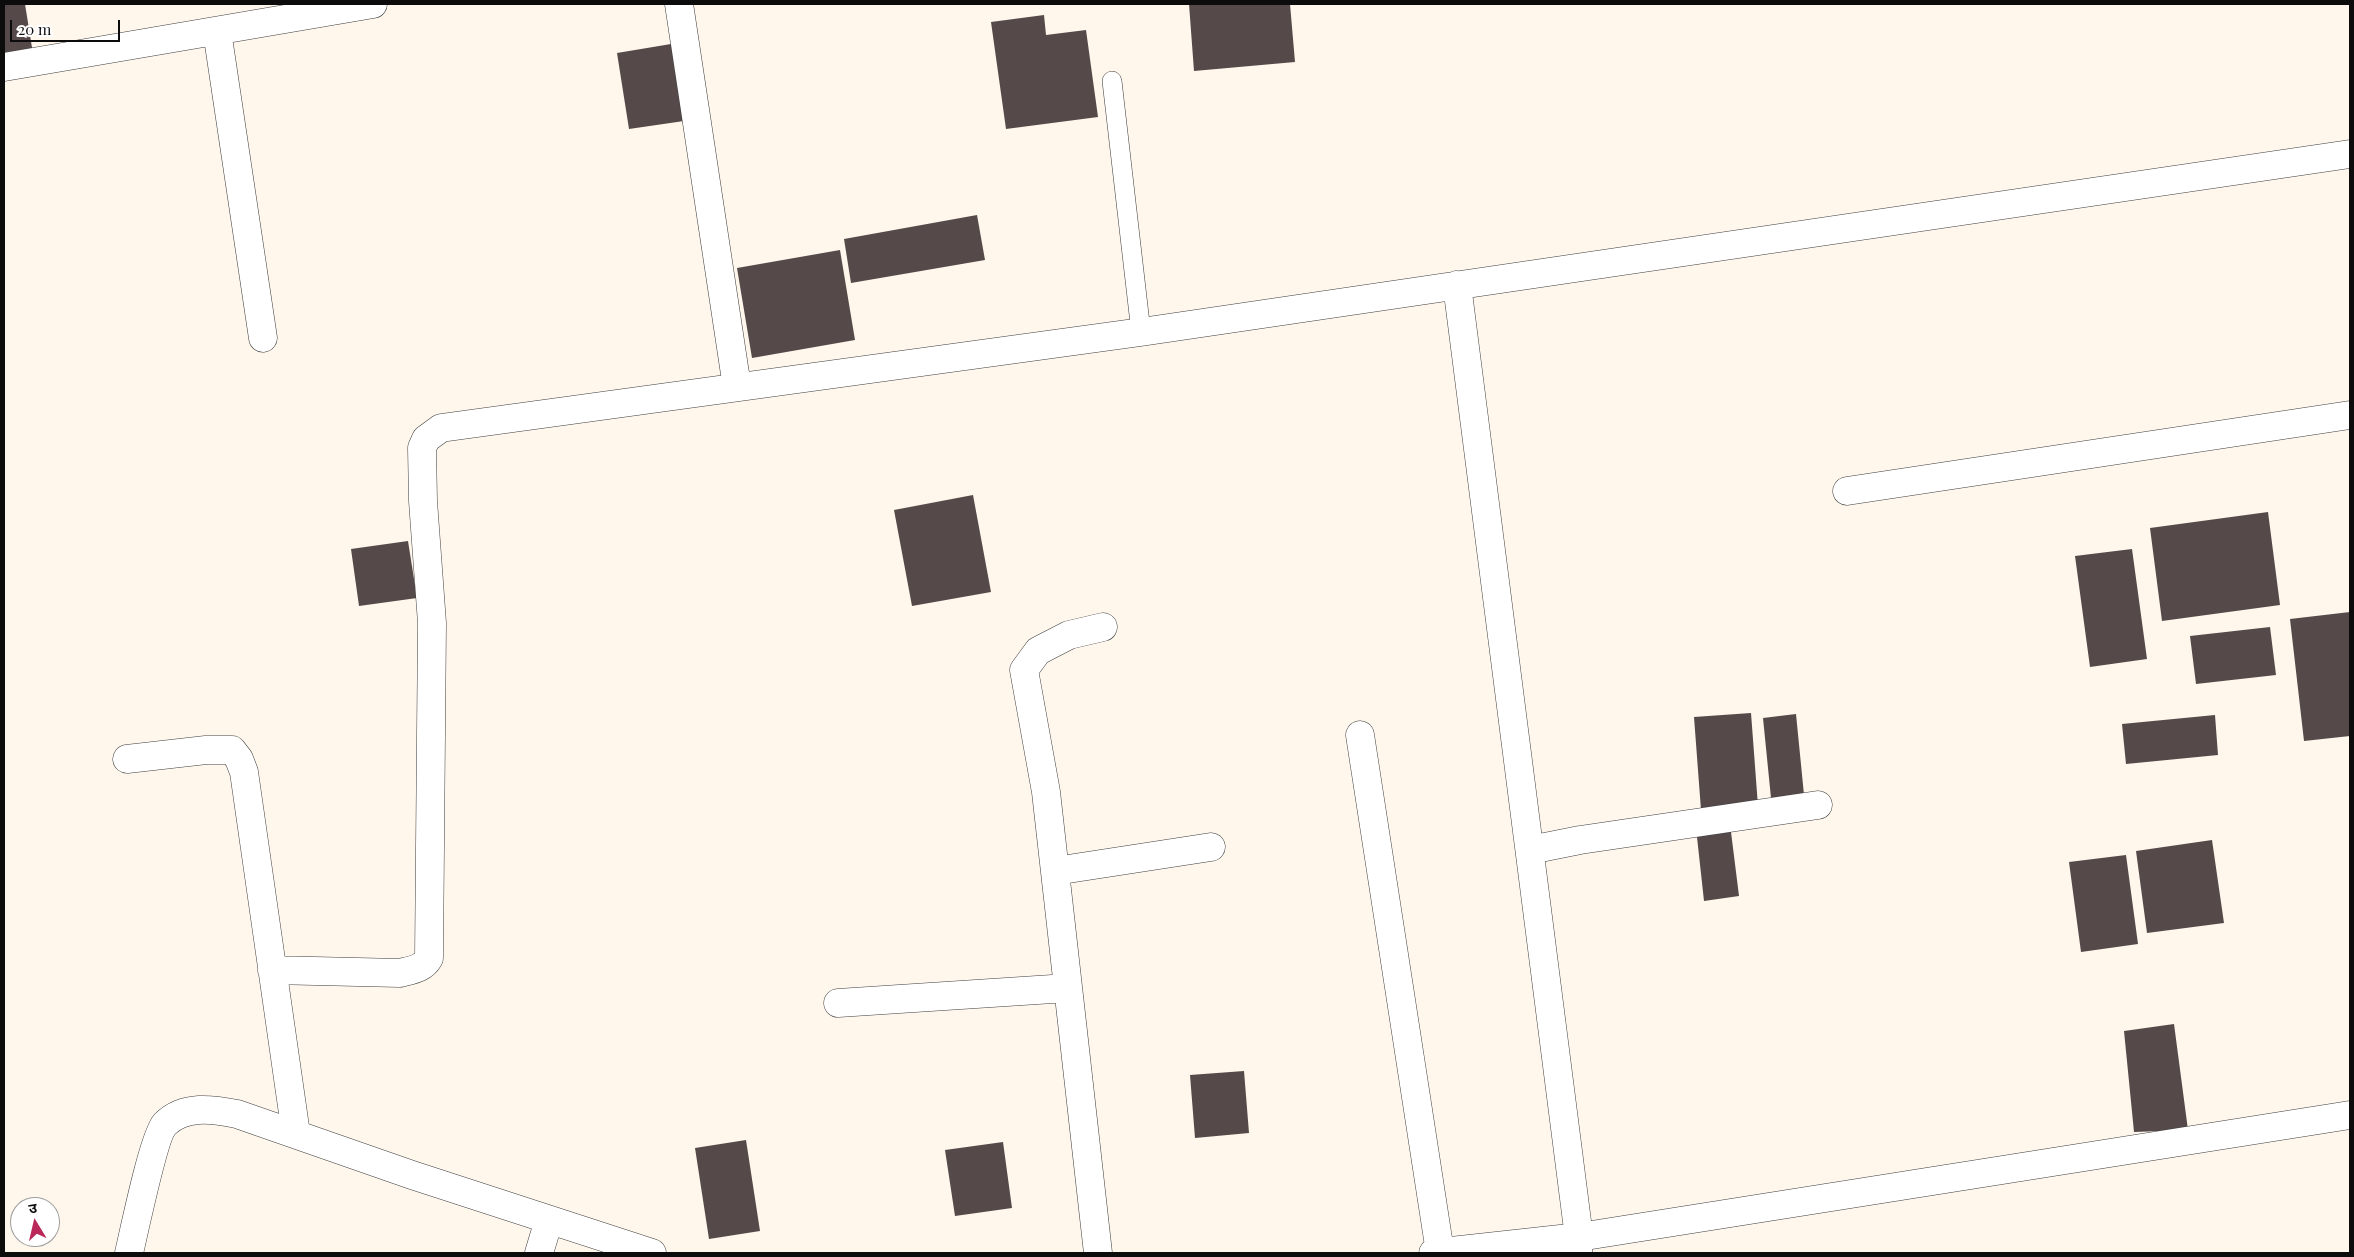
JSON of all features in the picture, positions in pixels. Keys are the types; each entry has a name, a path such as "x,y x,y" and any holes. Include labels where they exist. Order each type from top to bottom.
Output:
{"street":[{"path":"4,68 373,4"},
{"path":"679,4 737,387"},
{"path":"218,31 264,338"},
{"path":"272,970 400,973 416,969 429,958 432,623 423,502 422,448 426,439 441,428 1141,332 2350,154"},
{"path":"1457,286 1579,1245"},
{"path":"1847,491 2350,415"},
{"path":"1098,1253 1046,792 1024,670 1038,651 1069,635 1103,627"},
{"path":"1360,735 1437,1253 1579,1245 2350,1115"},
{"path":"127,759 215,750 232,750 240,759 244,772 296,1134"},
{"path":"1530,850 1580,840 1818,804"},
{"path":"1055,872 1211,847"},
{"path":"838,1003 1068,988"},
{"path":"129,1253 155,1148 163,1126 178,1114 197,1109 217,1110 296,1134 412,1175 652,1253"},
{"path":"539,1253 549,1220"}],"lane":[{"path":"1112,81 1141,332"}],"building":[{"path":"4,4 25,4 34,60 4,65"},
{"path":"1189,4 1290,4 1295,62 1194,71"},
{"path":"1044,15 1046,35 1086,30 1098,117 1006,129 991,22"},
{"path":"671,44 684,121 629,129 617,53"},
{"path":"977,215 985,260 851,283 844,239"},
{"path":"840,250 855,340 752,358 737,268"},
{"path":"973,495 991,592 912,606 894,510"},
{"path":"2268,512 2280,605 2162,621 2150,528"},
{"path":"408,541 417,598 359,606 351,549"},
{"path":"2132,549 2147,659 2090,667 2075,556"},
{"path":"2350,612 2350,736 2304,741 2290,619"},
{"path":"2270,627 2276,675 2196,684 2190,636"},
{"path":"1751,713 1758,806 1701,810 1694,717"},
{"path":"1796,714 1805,805 1772,808 1763,718"},
{"path":"2215,715 2218,755 2126,764 2122,724"},
{"path":"1730,824 1739,896 1704,901 1696,828"},
{"path":"2212,840 2224,923 2147,933 2136,851"},
{"path":"2126,855 2138,944 2081,952 2069,862"},
{"path":"2174,1024 2188,1130 2134,1132 2124,1031"},
{"path":"1244,1071 1249,1133 1195,1138 1190,1075"},
{"path":"746,1140 760,1231 709,1239 695,1148"},
{"path":"1003,1142 1012,1208 955,1216 945,1150"}]}
